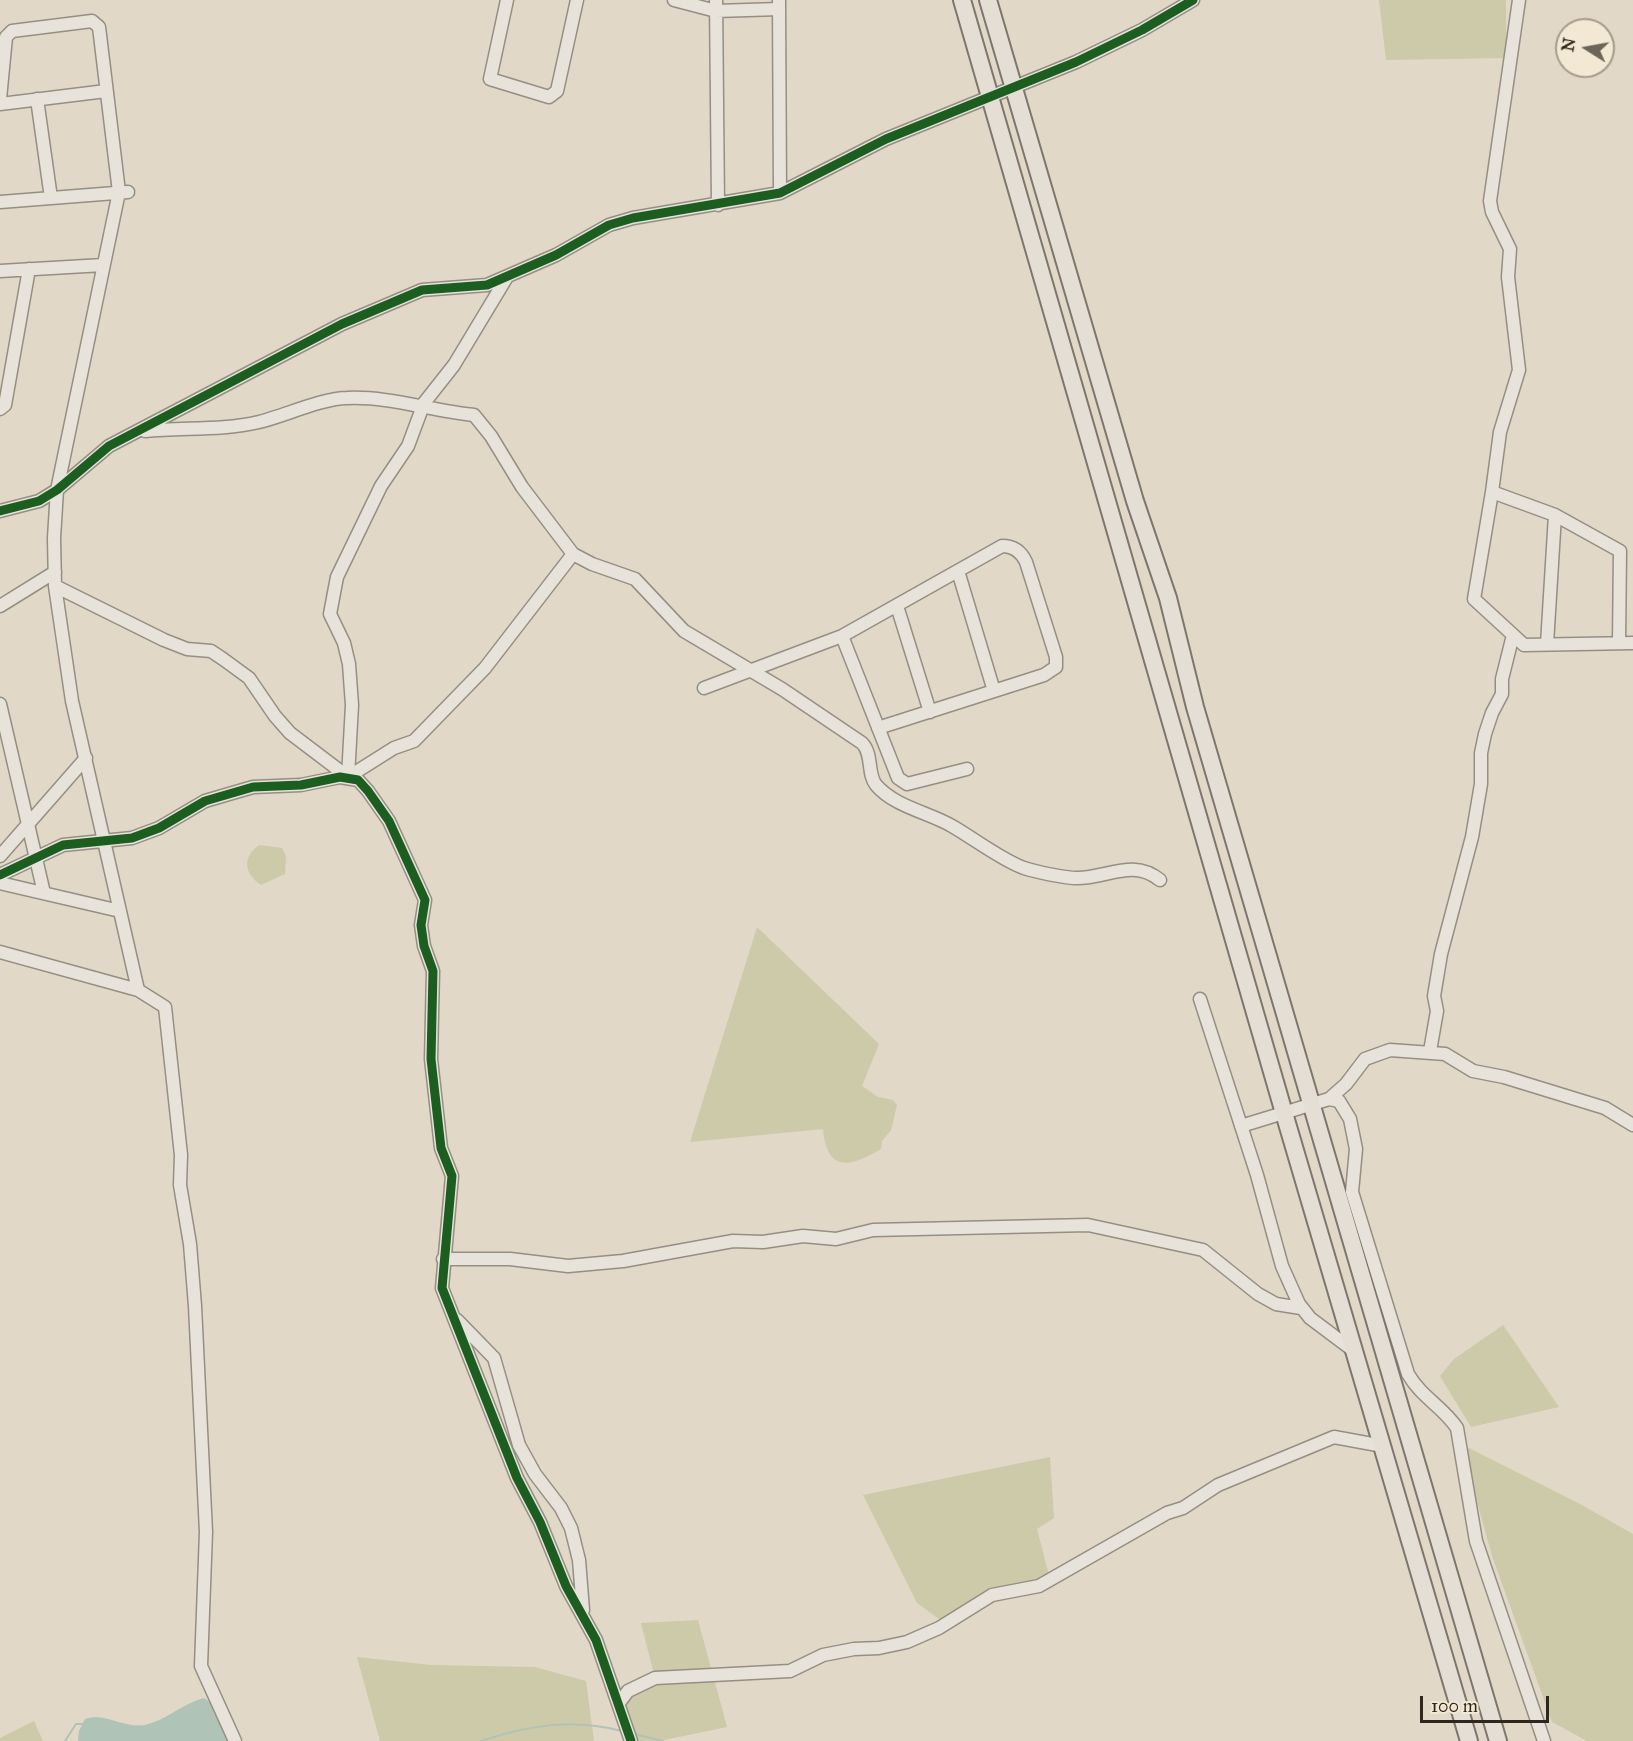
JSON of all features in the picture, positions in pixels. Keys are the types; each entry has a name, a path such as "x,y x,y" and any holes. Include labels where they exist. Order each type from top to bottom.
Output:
{"highway":[{"path":"963,0 989,97 1110,507 1284,1113 1469,1741"},
{"path":"988,0 1135,501 1168,598 1195,707 1394,1393 1498,1741"}],"street":[{"path":"507,0 490,79 549,97 557,91 577,0"},
{"path":"674,0 716,5 779,5 780,193"},
{"path":"0,511 39,501 57,490 109,446 141,432 288,351 351,320 422,290 467,289 487,285 556,255 609,225 656,212 718,206 780,193 886,139 1076,62 1142,30 1192,0"},
{"path":"1519,0 1490,201 1492,212 1510,249 1508,277 1519,370 1500,432 1474,599 1524,645 1633,644"},
{"path":"716,5 718,206"},
{"path":"0,24 12,31 92,21 99,27 106,91 123,192 104,265 57,490 55,586 72,701 138,990"},
{"path":"12,31 6,37 0,101 106,91"},
{"path":"37,99 51,198"},
{"path":"0,202 123,192"},
{"path":"0,271 104,265"},
{"path":"0,409 5,405 29,269"},
{"path":"348,777 351,680 344,643 330,614 335,585 381,486 408,446 421,408 454,365 508,276"},
{"path":"141,432 182,427 210,429 246,424 343,398 369,397 474,416 491,436 522,487 573,554 592,564 635,579 684,630 751,670 862,743 868,749 875,784 897,802 949,824 1023,868 1075,879 1116,869 1138,869 1150,872 1160,880"},
{"path":"1492,492 1555,515 1620,551 1627,574 1619,643"},
{"path":"1547,644 1555,515"},
{"path":"704,687 842,636 1002,546 1010,546 1017,550 1026,562 1056,657 1056,667 1051,672 878,728"},
{"path":"0,875 35,856 72,842 104,842 132,838 159,828 222,794 253,787 301,785 348,777 394,748 414,741 485,668 573,554"},
{"path":"958,571 994,691"},
{"path":"0,606 55,572"},
{"path":"55,586 164,640 187,649 211,651 223,659 249,678 275,716 290,733 348,777 358,780 389,821 425,900 422,925 424,946 433,971 430,1059 441,1148 452,1176 453,1191 441,1288 517,1478 540,1522 566,1586 584,1614 596,1640 631,1741"},
{"path":"897,606 930,712"},
{"path":"1430,1051 1437,1011 1434,996 1440,954 1472,837 1481,784 1481,753 1485,734 1502,694 1502,679 1513,635"},
{"path":"842,636 902,782 907,784 967,769"},
{"path":"0,704 44,893"},
{"path":"0,856 86,758"},
{"path":"0,883 120,911"},
{"path":"0,952 138,990 165,1007 180,1155 180,1185 190,1244 195,1306 196,1370 206,1532 201,1666 235,1741"},
{"path":"1200,999 1241,1126 1282,1266 1301,1308 1355,1352"},
{"path":"1241,1126 1329,1099 1346,1084 1365,1059 1390,1050 1430,1051 1445,1054 1473,1071 1504,1077 1605,1107 1633,1125"},
{"path":"1329,1099 1339,1101 1350,1119 1356,1149 1352,1192 1408,1374 1418,1390 1448,1414 1457,1428 1476,1541 1544,1741"},
{"path":"443,1259 510,1259 568,1266 623,1261 733,1241 763,1242 803,1236 836,1239 873,1230 1088,1225 1203,1250 1267,1299 1276,1304 1301,1308"},
{"path":"451,1313 494,1358 519,1445 535,1474 561,1508 571,1528 579,1560 584,1614"},
{"path":"619,1703 628,1691 655,1678 790,1671 823,1655 854,1649 879,1648 907,1641 939,1628 992,1595 1040,1586 1161,1516 1183,1508 1218,1485 1334,1437 1383,1446"}],"shaded area":[{"path":"1379,0 1506,0 1506,58 1386,60"},
{"path":"259,845 282,848 286,856 285,874 261,885 251,876 247,866 249,855"},
{"path":"757,927 879,1044 862,1086 878,1097 893,1100 897,1105 891,1130 882,1141 881,1149 859,1160 842,1162 835,1159 829,1153 825,1143 823,1129 690,1142"},
{"path":"1503,1325 1559,1407 1471,1427 1440,1376 1454,1359"},
{"path":"1461,1444 1580,1504 1633,1534 1633,1741 1587,1741 1552,1722 1492,1556"},
{"path":"1050,1457 1054,1518 1037,1529 1050,1579 1002,1593 946,1624 917,1603 863,1495"},
{"path":"698,1620 727,1727 659,1741 631,1741 621,1697 655,1678 641,1623"},
{"path":"357,1657 431,1665 535,1667 586,1681 594,1741 380,1741"},
{"path":"204,1698 211,1703 229,1741 78,1741 79,1731 85,1719 92,1717 130,1725 145,1725"},
{"path":"34,1721 43,1741 0,1741 0,1738"}],"waterway":[{"path":"65,1741 76,1724 83,1724"},
{"path":"481,1741 534,1727 551,1725 585,1725 622,1731"},
{"path":"634,1734 663,1741"}],"cycle path":[{"path":"0,511 39,501 57,490 109,446 342,324 422,290 487,285 556,255 609,225 633,218 780,193 886,139 1076,62 1142,30 1193,0"},
{"path":"0,875 63,845 132,838 159,828 205,801 253,787 301,785 340,777 358,780 368,791 389,821 425,900 421,925 424,946 433,971 431,1059 441,1148 452,1176 442,1288 517,1478 540,1522 566,1586 596,1640 631,1741"}]}
